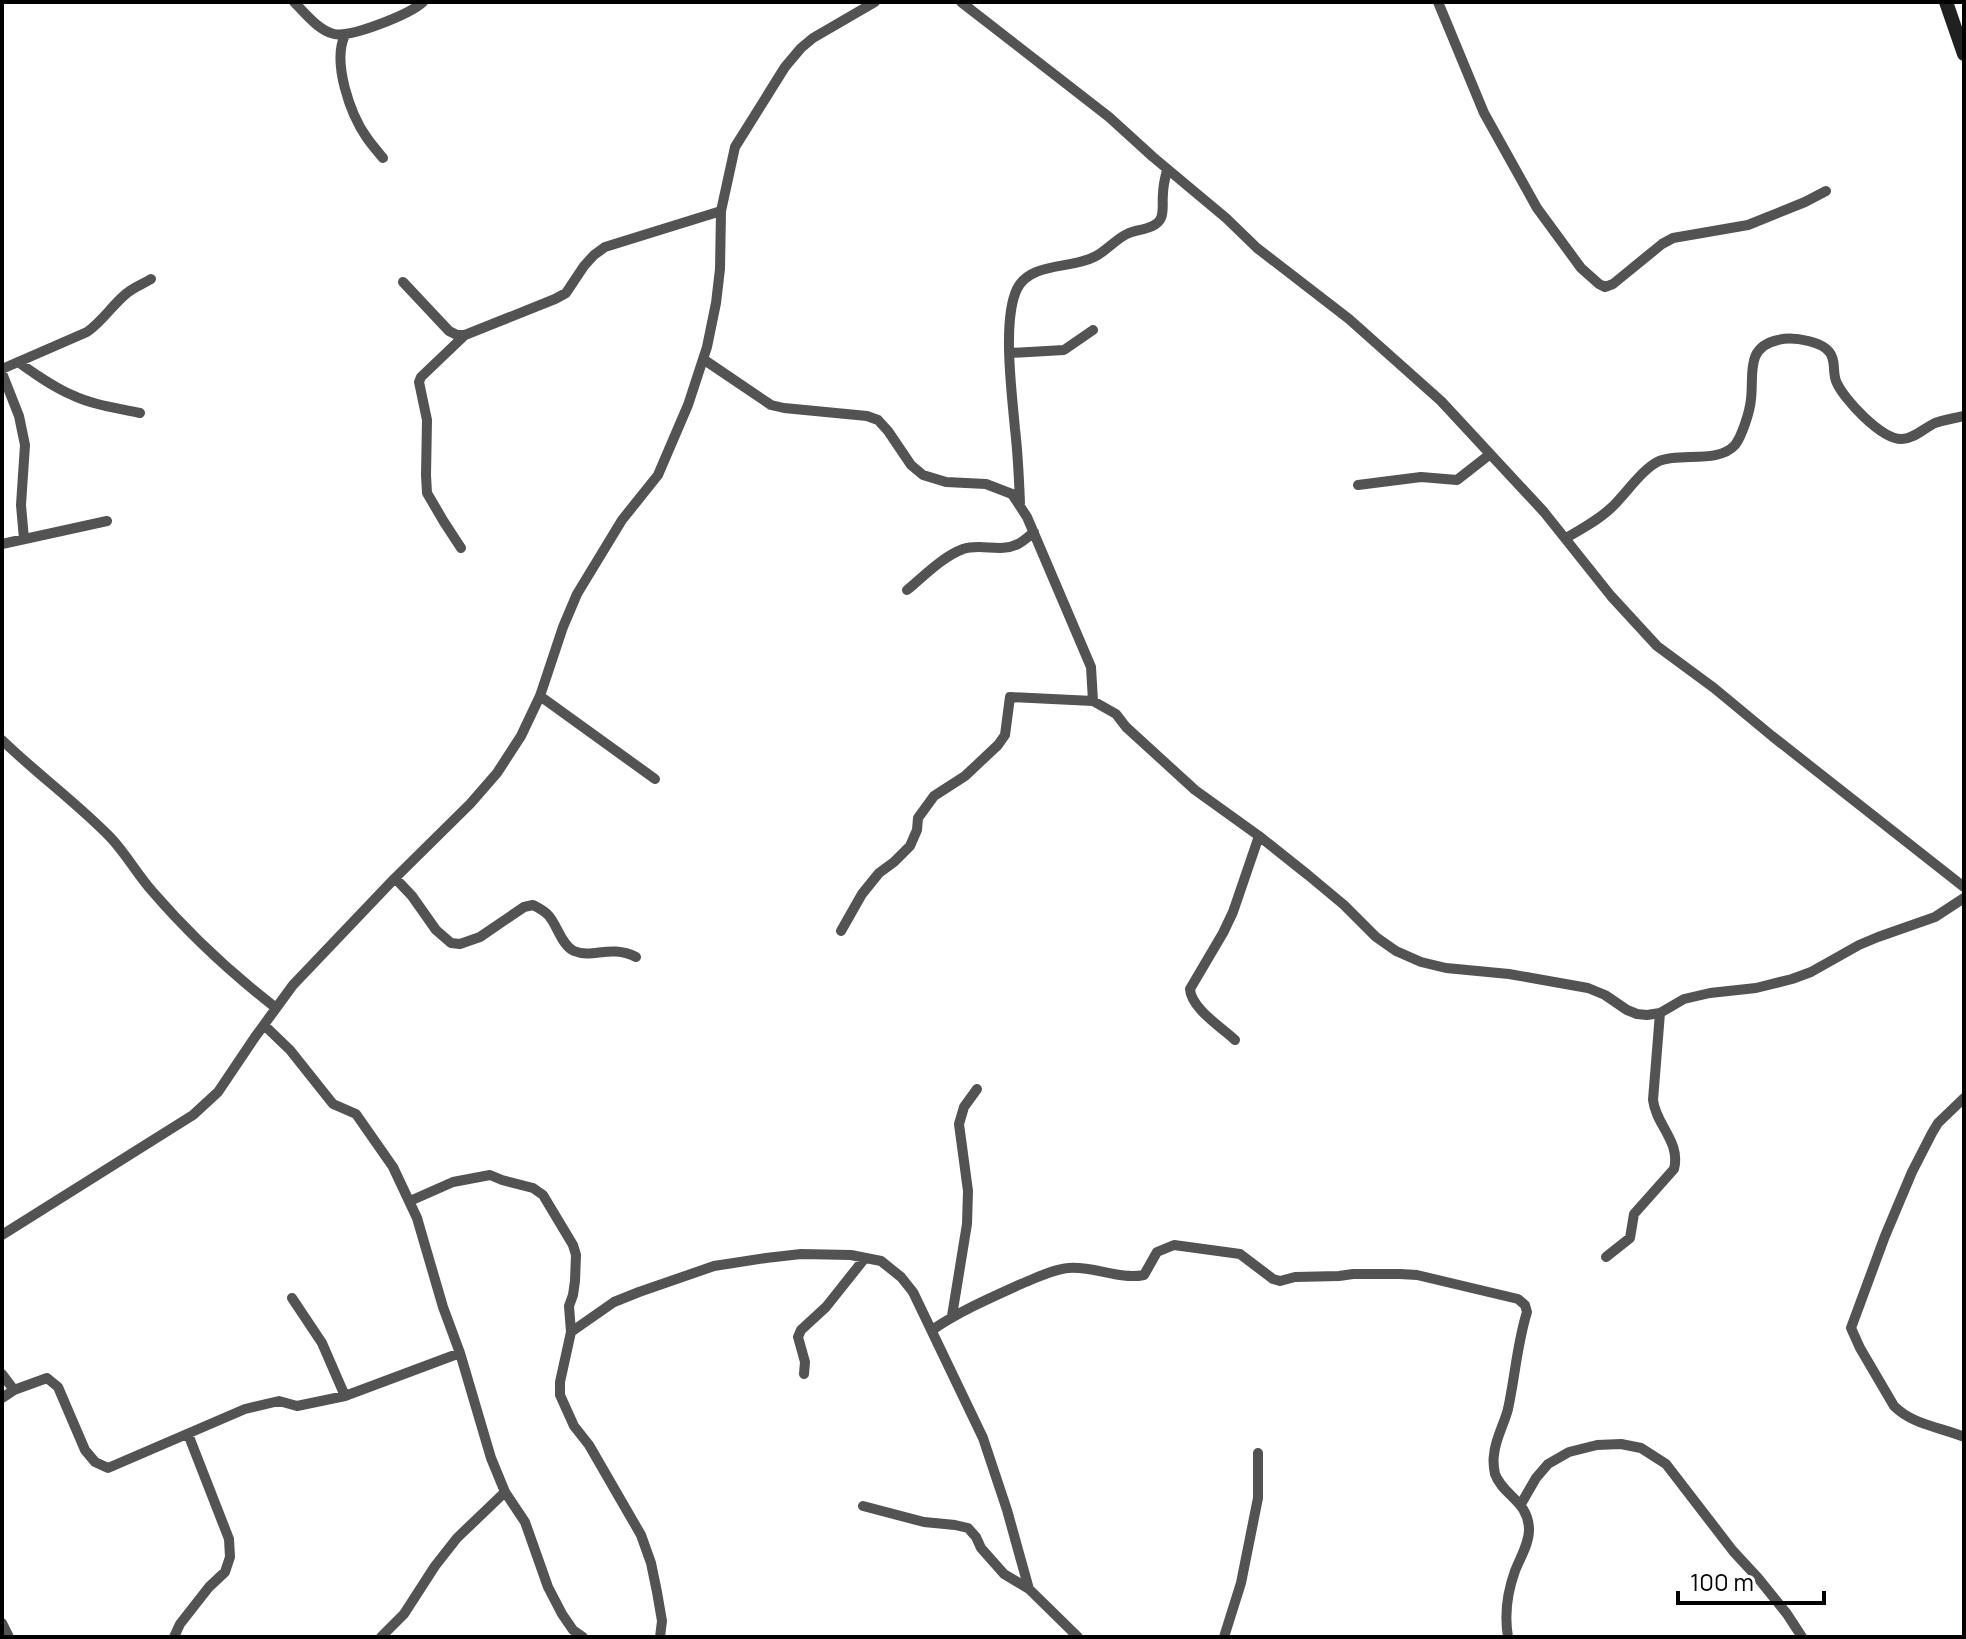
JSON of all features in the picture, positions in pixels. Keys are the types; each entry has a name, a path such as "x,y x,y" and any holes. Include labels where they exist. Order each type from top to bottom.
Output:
{"main road":[{"path":"1946,2 1964,54"}],"street":[{"path":"294,2 317,25 332,34 345,35 408,12 423,2"},
{"path":"2,1235 193,1115 218,1092 293,985 497,773 521,736 540,696 577,594 622,520 658,475 688,405 716,303 721,211 735,147 785,67 801,48 875,2"},
{"path":"961,2 1100,109 1257,248 1318,294 1441,401 1524,490 1639,629 1657,646 1964,887"},
{"path":"1438,2 1484,113 1537,208 1581,268 1605,287 1673,238 1748,225 1826,191"},
{"path":"345,35 341,44 341,67 347,92 357,120 383,158"},
{"path":"1020,503 1010,383 1011,311 1017,288 1034,273 1096,257 1115,240 1157,224 1162,216 1167,170"},
{"path":"403,282 449,331 465,335 566,293 584,266 605,247 721,211"},
{"path":"24,539 21,505 25,445 19,416 2,371 87,332 100,323 130,291 151,279"},
{"path":"1010,353 1064,350 1093,330"},
{"path":"461,548 427,493 427,420 419,382 465,335"},
{"path":"1566,538 1608,511 1658,462 1707,456 1735,445 1751,399 1754,358 1768,343 1780,339 1799,338 1820,345 1829,352 1833,358 1836,381 1845,395 1862,415 1889,437 1907,439 1935,423 1964,416"},
{"path":"703,359 771,405 867,416 878,420 923,475 946,482 986,484 1012,494 1020,503 1034,532 1091,667 1093,701"},
{"path":"18,362 72,396 140,413"},
{"path":"1358,485 1421,477 1457,480 1489,455"},
{"path":"2,544 107,521"},
{"path":"907,590 943,560 961,550 977,546 1008,547 1034,532"},
{"path":"540,696 655,779"},
{"path":"841,931 862,894 879,873 910,846 918,818 934,796 965,776 998,745 1005,735 1010,697 1093,701 1116,714 1126,727 1195,790 1259,836 1396,951 1446,968 1509,974 1588,988 1637,1014 1660,1013 1684,999 1756,988 1811,972 1859,945 1935,917 1964,898"},
{"path":"2,740 110,838 148,887 197,939 241,981 276,1008"},
{"path":"1235,1040 1195,1004 1190,989 1233,912 1259,836"},
{"path":"395,878 436,930 451,943 460,944 480,937 524,907 533,905 549,916 569,948 576,952 614,950 636,957"},
{"path":"1606,1257 1630,1238 1634,1214 1674,1169 1676,1160 1673,1144 1654,1111 1660,1013"},
{"path":"264,1025 290,1050 333,1104 356,1114 393,1167 417,1218 491,1458 505,1492 525,1522 548,1587 573,1630 583,1637"},
{"path":"952,1316 967,1224 968,1191 959,1124 964,1107 977,1089"},
{"path":"1964,1098 1938,1123 1912,1172 1851,1328 1894,1406 1902,1414 1964,1437"},
{"path":"410,1201 453,1182 490,1175 533,1188 543,1195 573,1245 576,1255 573,1295 569,1306 571,1332 560,1395 574,1426 589,1445 641,1535 657,1592 662,1621 660,1637"},
{"path":"932,1330 981,1301 1066,1268 1134,1277 1144,1275 1157,1252 1174,1245 1240,1254 1277,1280 1353,1274 1417,1275 1518,1299 1527,1312 1511,1396 1493,1457 1495,1474 1521,1504 1529,1531 1508,1596 1505,1618 1508,1637"},
{"path":"571,1332 614,1302 714,1266 801,1254 851,1255 881,1261 901,1277 913,1292 983,1438 1029,1589"},
{"path":"804,1374 805,1362 798,1337 801,1330 826,1307 865,1258"},
{"path":"292,1298 322,1343 345,1396"},
{"path":"2,1398 14,1390 47,1378 51,1380 58,1387 85,1450 95,1462 108,1468 245,1409 285,1402 297,1406 345,1396 460,1353"},
{"path":"2,1374 14,1390"},
{"path":"174,1637 180,1624 225,1572 230,1557 229,1539 188,1434"},
{"path":"1521,1504 1548,1464 1569,1452 1597,1445 1621,1444 1641,1448 1666,1464 1733,1551 1787,1614 1802,1637"},
{"path":"1224,1637 1241,1583 1258,1498 1258,1453"},
{"path":"381,1637 404,1614 457,1538 505,1492"},
{"path":"863,1506 924,1522 968,1528 1004,1574 1029,1589 1078,1637"},
{"path":"2,1623 9,1637"}]}
